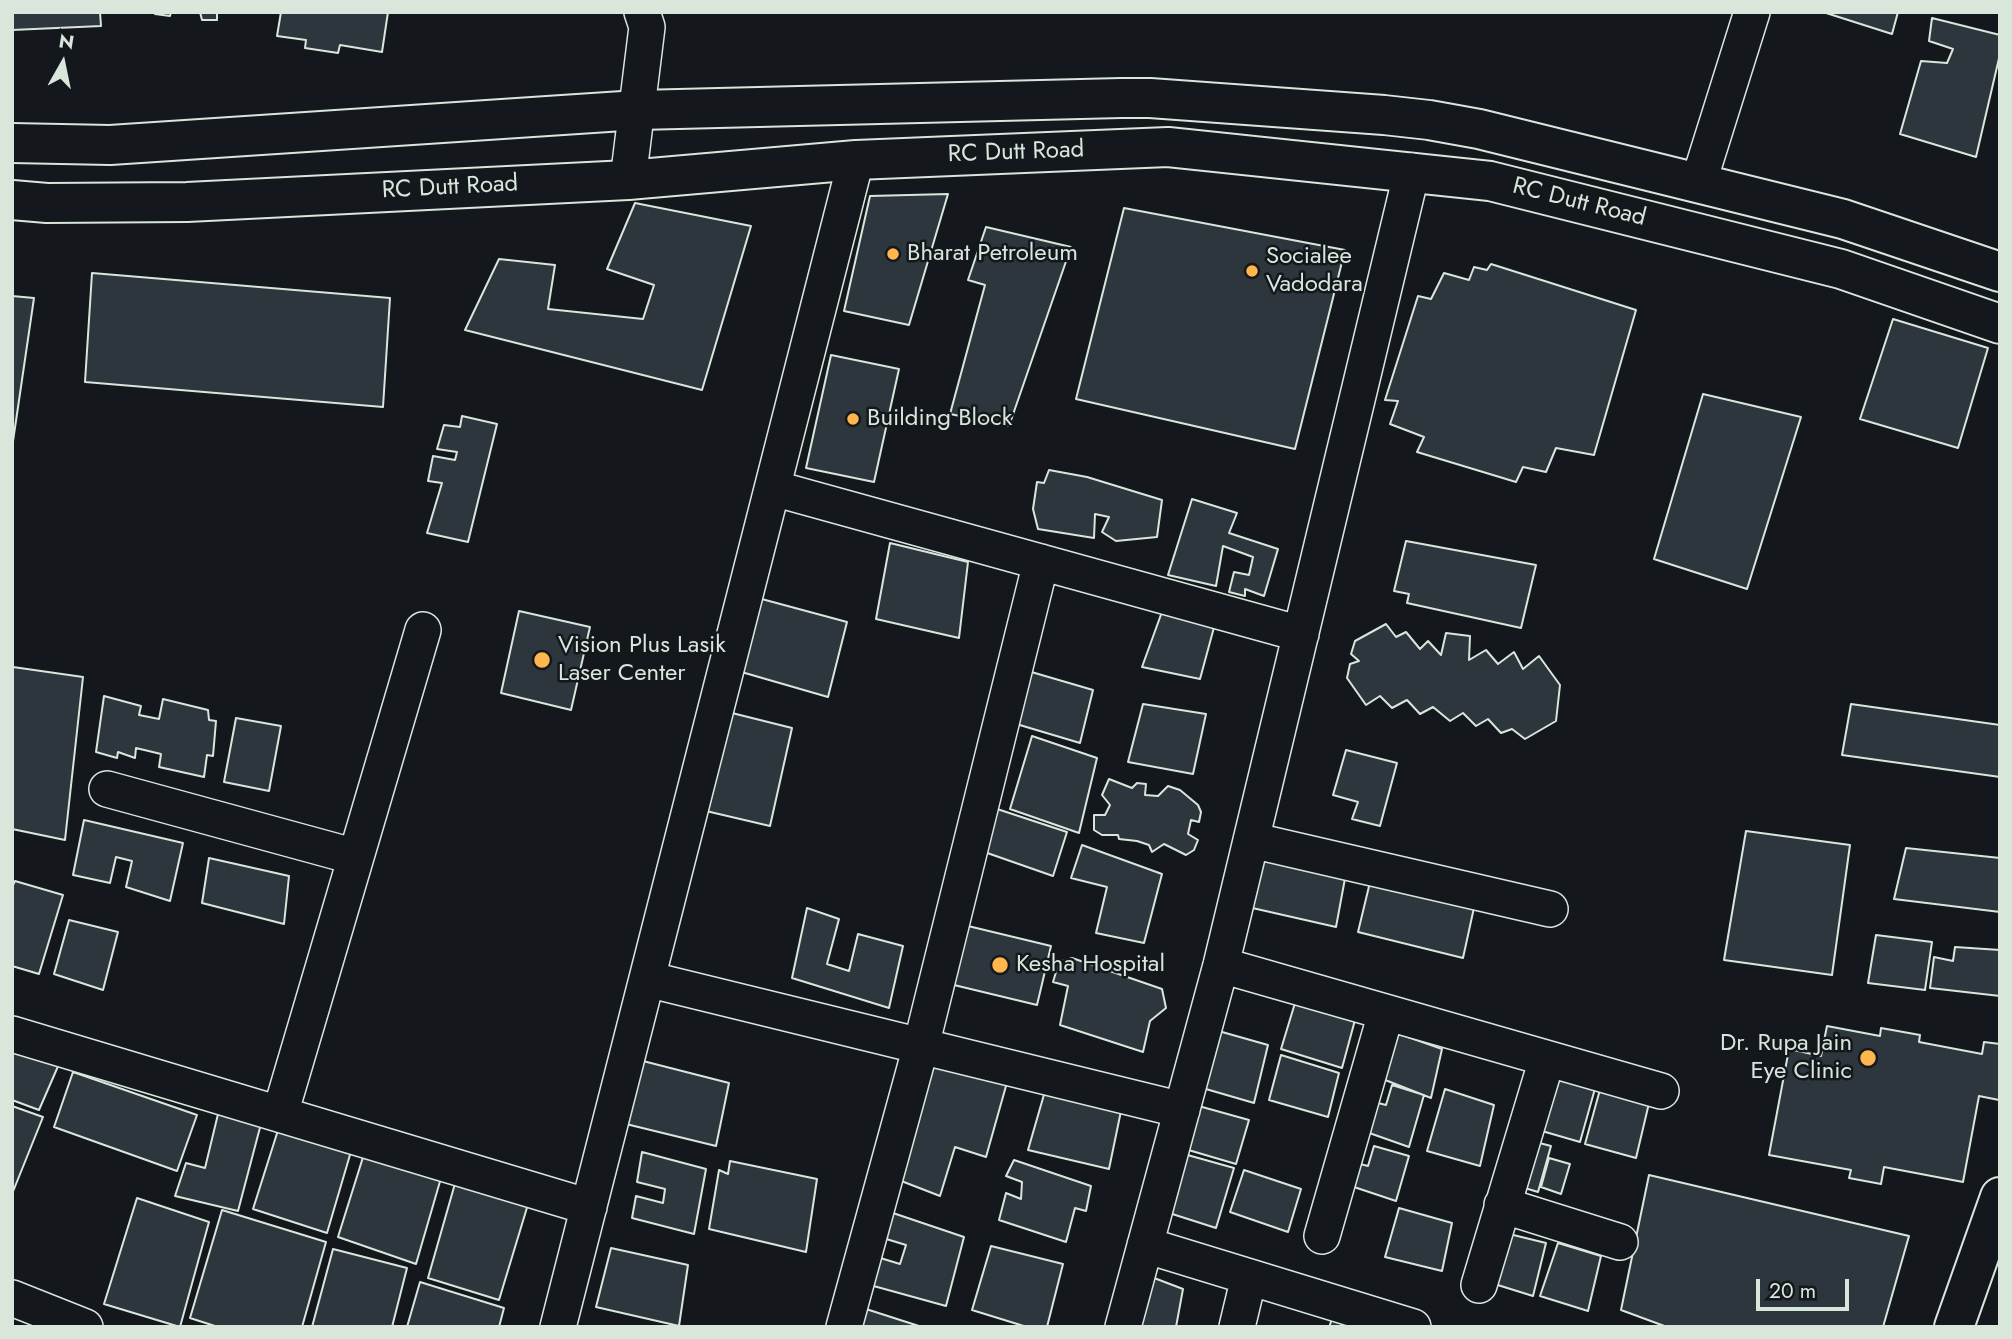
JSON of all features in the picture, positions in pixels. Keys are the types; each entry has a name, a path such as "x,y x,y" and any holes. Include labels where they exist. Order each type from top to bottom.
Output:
{"main road":[{"name":"RC Dutt Road","path":"12,143 110,145 638,110 1150,97 1429,120 1479,129 1843,219 2000,272"},
{"name":"RC Dutt Road","path":"12,200 47,203 187,202 628,180 856,160 1168,146 1490,181 1828,266 2000,324"},
{"path":"1954,1327 1989,1263 2000,1197"}],"street":[{"path":"1698,184 1752,12"},
{"path":"628,180 648,17"},
{"path":"558,1327 856,160"},
{"path":"1123,1327 1221,965 1412,171"},
{"path":"773,488 1301,634"},
{"path":"844,1327 920,1046 1041,562"},
{"path":"280,1114 423,630"},
{"path":"107,789 356,857"},
{"path":"1251,840 1550,909"},
{"path":"1221,965 1661,1090"},
{"path":"647,979 1182,1110"},
{"path":"1322,1236 1386,1013"},
{"path":"12,1034 589,1207"},
{"path":"1479,1285 1547,1059"},
{"path":"1502,1205 1620,1242"},
{"path":"1145,1245 1413,1327"},
{"path":"1237,1327 1249,1277"},
{"path":"12,1298 85,1327"}],"building":[{"path":"12,12 100,12 101,26 12,30"},
{"path":"155,12 171,12 170,16"},
{"path":"200,12 217,12 217,20 202,20"},
{"path":"281,12 388,12 382,52 340,45 338,53 305,48 306,40 277,36"},
{"path":"1823,12 1898,12 1892,34"},
{"path":"1932,18 2000,35 2000,54 1976,157 1900,134 1921,61 1947,63 1953,49 1929,41"},
{"name":"Bharat Petroleum","path":"948,194 909,325 844,311 870,196"},
{"path":"635,203 751,226 702,390 465,330 499,259 555,265 548,309 643,319 654,285 607,269"},
{"path":"1124,208 1345,250 1295,449 1076,399"},
{"path":"986,227 1071,247 1009,426 950,414 985,285 968,280"},
{"path":"1491,264 1636,310 1594,455 1556,448 1546,472 1523,467 1516,482 1417,452 1424,437 1390,424 1398,401 1385,400 1418,296 1431,299 1444,273 1469,280 1474,267 1487,270"},
{"path":"92,273 390,298 383,407 85,382"},
{"path":"12,296 34,298 12,448"},
{"path":"1893,319 1988,348 1958,448 1860,419"},
{"name":"Building Block","path":"831,355 899,369 874,482 806,468"},
{"path":"1703,394 1801,417 1747,589 1654,559"},
{"path":"462,416 497,424 468,542 427,533 442,483 428,481 433,456 455,460 457,452 437,449 444,425 460,427"},
{"path":"1049,470 1087,477 1162,500 1157,537 1116,541 1102,532 1109,517 1095,514 1094,538 1038,529 1033,509 1037,482 1044,483"},
{"path":"1192,499 1237,513 1229,533 1278,549 1264,596 1245,589 1245,596 1229,592 1234,572 1249,575 1253,557 1223,546 1216,586 1168,575"},
{"path":"1406,541 1536,565 1521,628 1407,603 1409,594 1394,591"},
{"path":"890,543 968,562 959,638 876,619"},
{"path":"758,598 847,622 828,697 738,671"},
{"path":"1163,609 1216,620 1200,679 1142,667"},
{"path":"519,611 590,627 571,710 501,693"},
{"path":"1386,624 1396,637 1406,632 1420,649 1428,641 1441,655 1446,633 1470,636 1469,660 1486,650 1498,664 1514,652 1523,669 1539,656 1560,685 1556,721 1525,739 1512,729 1501,733 1488,719 1476,726 1463,713 1450,721 1433,707 1420,714 1407,700 1392,708 1380,696 1366,705 1347,678 1350,664 1359,661 1351,654 1355,641"},
{"path":"13,667 83,677 65,840 12,829"},
{"path":"1028,671 1093,690 1080,743 1013,723"},
{"path":"104,696 141,706 139,715 159,719 163,699 208,710 209,720 216,721 213,756 207,755 204,777 159,767 161,754 136,748 135,758 118,752 117,758 96,752"},
{"path":"1143,704 1206,714 1193,774 1128,762"},
{"path":"1851,704 2000,725 2000,777 1842,755"},
{"path":"728,712 792,728 770,826 706,811"},
{"path":"236,718 281,726 269,791 224,782"},
{"path":"1032,736 1097,758 1079,833 1010,809"},
{"path":"1346,750 1397,763 1380,826 1352,819 1358,802 1333,795"},
{"path":"1109,779 1132,788 1137,783 1146,784 1145,795 1158,796 1168,786 1180,790 1198,805 1201,812 1199,822 1191,820 1188,834 1198,840 1194,850 1186,855 1164,844 1152,852 1149,845 1119,839 1118,835 1102,835 1094,830 1094,815 1105,815 1110,805 1102,795"},
{"path":"985,805 1067,832 1053,876 973,848"},
{"path":"84,820 183,843 170,901 126,887 132,861 116,857 110,883 73,875"},
{"path":"1746,831 1850,845 1832,975 1724,960"},
{"path":"1082,845 1162,874 1144,943 1096,933 1107,887 1071,878"},
{"path":"1906,848 2000,858 2000,912 1894,899"},
{"path":"1261,855 1346,873 1336,927 1248,907"},
{"path":"209,858 289,876 284,924 202,903"},
{"path":"1371,878 1475,903 1463,958 1358,932"},
{"path":"15,881 63,895 39,974 12,966 12,887"},
{"path":"807,908 839,919 827,964 849,971 858,934 903,946 889,1008 792,978"},
{"path":"69,920 118,932 103,990 54,974"},
{"path":"968,926 1051,946 1037,1005 954,985"},
{"path":"1876,935 1932,942 1925,990 1868,983"},
{"path":"1955,947 2000,950 2000,996 1930,988 1934,957 1953,961"},
{"path":"1072,958 1162,989 1166,1008 1150,1021 1143,1052 1060,1025 1068,986 1053,982 1059,962"},
{"path":"1295,1003 1355,1020 1342,1068 1281,1049"},
{"path":"1827,1026 1880,1036 1881,1028 1920,1035 1919,1042 1982,1054 1984,1042 2000,1044 1999,1100 1979,1096 1963,1182 1884,1167 1881,1184 1849,1178 1851,1170 1769,1155 1789,1049 1821,1056"},
{"path":"1215,1030 1268,1045 1254,1103 1199,1087"},
{"path":"1388,1030 1442,1049 1431,1098 1375,1076"},
{"path":"934,1031 1015,1054 986,1157 955,1147 940,1196 891,1177"},
{"path":"12,1048 59,1064 39,1110 12,1100"},
{"path":"1281,1055 1339,1073 1328,1117 1269,1100"},
{"path":"643,1061 729,1083 716,1146 626,1124"},
{"path":"73,1072 197,1115 177,1171 54,1127"},
{"path":"1554,1074 1596,1085 1580,1142 1535,1129"},
{"path":"1392,1085 1424,1095 1409,1147 1358,1129 1366,1100 1386,1105"},
{"path":"1601,1086 1650,1099 1636,1158 1585,1144"},
{"path":"1445,1089 1494,1105 1480,1166 1427,1151"},
{"path":"1045,1091 1121,1111 1109,1169 1028,1150"},
{"path":"1195,1105 1249,1120 1236,1164 1185,1149"},
{"path":"12,1106 43,1117 12,1194"},
{"path":"219,1110 262,1120 238,1211 175,1196 186,1163 205,1168"},
{"path":"279,1127 352,1148 327,1233 253,1209"},
{"path":"1528,1140 1551,1146 1538,1192 1515,1185"},
{"path":"1374,1146 1409,1156 1396,1201 1342,1183 1348,1161 1368,1166"},
{"path":"642,1152 706,1169 694,1234 632,1218 636,1196 663,1203 665,1189 637,1182"},
{"path":"364,1154 441,1178 416,1264 338,1237"},
{"path":"1184,1154 1234,1168 1216,1228 1166,1212"},
{"path":"1549,1158 1570,1164 1561,1194 1541,1187"},
{"path":"1014,1160 1091,1186 1086,1211 1075,1208 1066,1242 999,1220 1006,1193 1021,1199 1022,1182 1006,1176"},
{"path":"730,1161 817,1179 806,1252 709,1229 719,1170 728,1174"},
{"path":"1244,1170 1301,1189 1288,1232 1230,1212"},
{"path":"1649,1175 1909,1236 1883,1327 1667,1327 1621,1310"},
{"path":"456,1180 529,1201 499,1300 428,1278"},
{"path":"137,1198 209,1222 180,1327 104,1304"},
{"path":"1399,1208 1452,1223 1442,1271 1385,1257"},
{"path":"222,1210 326,1242 302,1327 218,1327 190,1318"},
{"path":"890,1212 964,1237 946,1306 870,1285 877,1257 900,1264 906,1245 883,1238"},
{"path":"1501,1232 1546,1243 1533,1296 1488,1282"},
{"path":"1558,1243 1601,1256 1588,1311 1540,1296"},
{"path":"991,1246 1063,1264 1047,1327 1027,1327 972,1310"},
{"path":"611,1248 688,1265 679,1326 596,1307"},
{"path":"333,1249 407,1268 392,1327 312,1327"},
{"path":"1141,1273 1183,1289 1176,1327 1128,1327"},
{"path":"420,1282 504,1308 499,1327 407,1327"},
{"path":"866,1309 922,1327 861,1327"},
{"path":"1334,1314 1375,1327 1329,1327"}],"place":[{"name":"Bharat Petroleum","path":"893,254"},
{"name":"Socialee Vadodara","path":"1252,271"},
{"name":"Building Block","path":"853,419"},
{"name":"Vision Plus Lasik Laser Center","path":"542,660"},
{"name":"Kesha Hospital","path":"1000,965"},
{"name":"Dr. Rupa Jain Eye Clinic","path":"1868,1058"}]}
